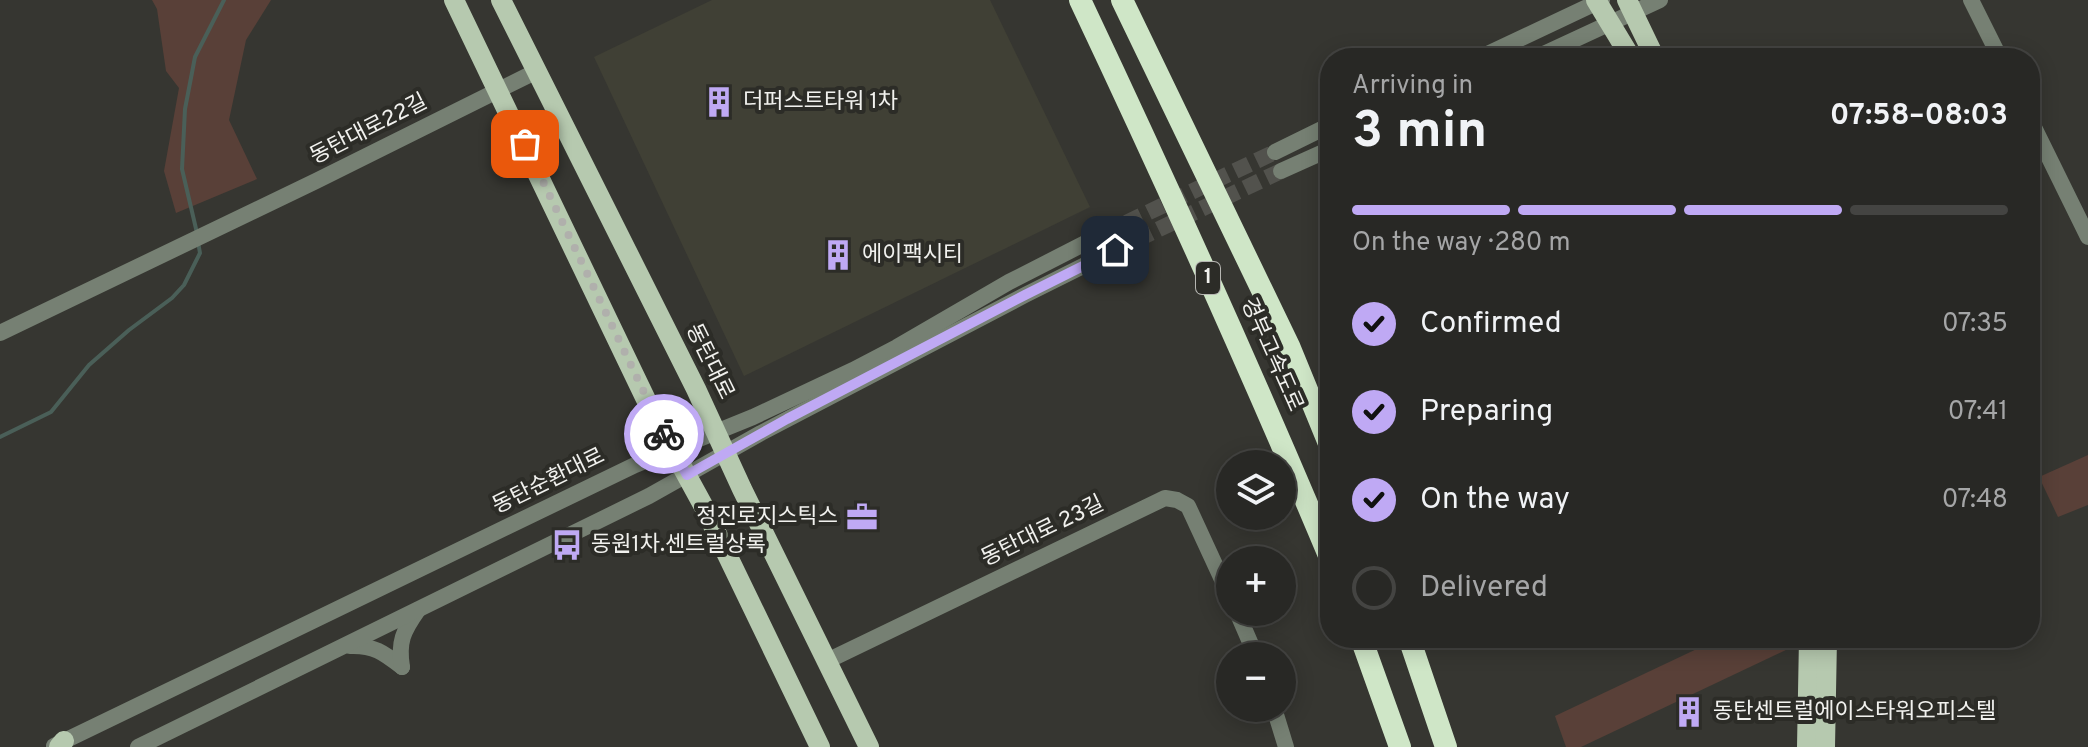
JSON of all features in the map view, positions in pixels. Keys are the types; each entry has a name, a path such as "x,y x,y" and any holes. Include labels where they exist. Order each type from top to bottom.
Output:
{"highway":[{"name":"경부고속도로","path":"1080,0 1156,160 1320,534"},
{"name":"경부고속도로","path":"1122,0 1289,346 1320,422"},
{"path":"1365,648 1400,747"},
{"path":"1412,648 1446,747"}],"main road":[{"path":"454,0 651,410 704,507 820,747"},
{"name":"동탄대로","path":"501,0 696,389 869,747"},
{"path":"1598,1 1625,48"},
{"path":"1630,6 1650,48"},
{"path":"1807,747 1809,648"},
{"path":"1825,747 1827,648"}],"street":[{"path":"1556,48 1610,23 1630,6 1660,0"},
{"path":"1971,0 1995,48"},
{"path":"1500,48 1598,1"},
{"name":"동탄대로22길","path":"0,333 537,71"},
{"path":"1275,152 1320,130"},
{"path":"2040,139 2088,237"},
{"path":"1281,171 1320,153"},
{"name":"동탄순환대로","path":"59,745 635,465 753,417 864,364 1009,282 1105,233"},
{"path":"138,747 636,503 725,453 1115,250"},
{"name":"동탄대로 23길","path":"827,661 1165,498 1188,506 1216,567"},
{"path":"344,646 366,645 402,667 399,650 402,637 419,609"},
{"path":"1278,722 1286,747"}],"shaded area":[{"path":"152,0 271,0 246,40 229,120 257,179 176,213 164,171 179,88 166,71 157,9"},
{"path":"712,0 990,0 1090,207 744,376 594,57"},
{"path":"2088,455 2088,505 2058,517 2040,477"},
{"path":"1699,648 1788,648 1581,747 1566,747 1555,716"}],"waterway":[{"path":"197,233 182,169 185,109 195,57 224,0"},
{"path":"0,437 51,412 89,365 172,298 184,285 200,253 198,242"}],"tunnel":[{"path":"1105,233 1275,152"},
{"path":"1115,250 1281,171"}],"way so far":[{"path":"525,144 664,434"}],"place":[{"name":"더퍼스트타워 1차","path":"719,102"},
{"name":"에이팩시티","path":"838,255"},
{"name":"정진로지스틱스","path":"862,517"},
{"name":"동원1차.센트럴상록","path":"567,545"},
{"name":"동탄센트럴에이스타워오피스텔","path":"1689,712"}],"route":[{"path":"664,434 687,475 787,419 1115,250"}]}
